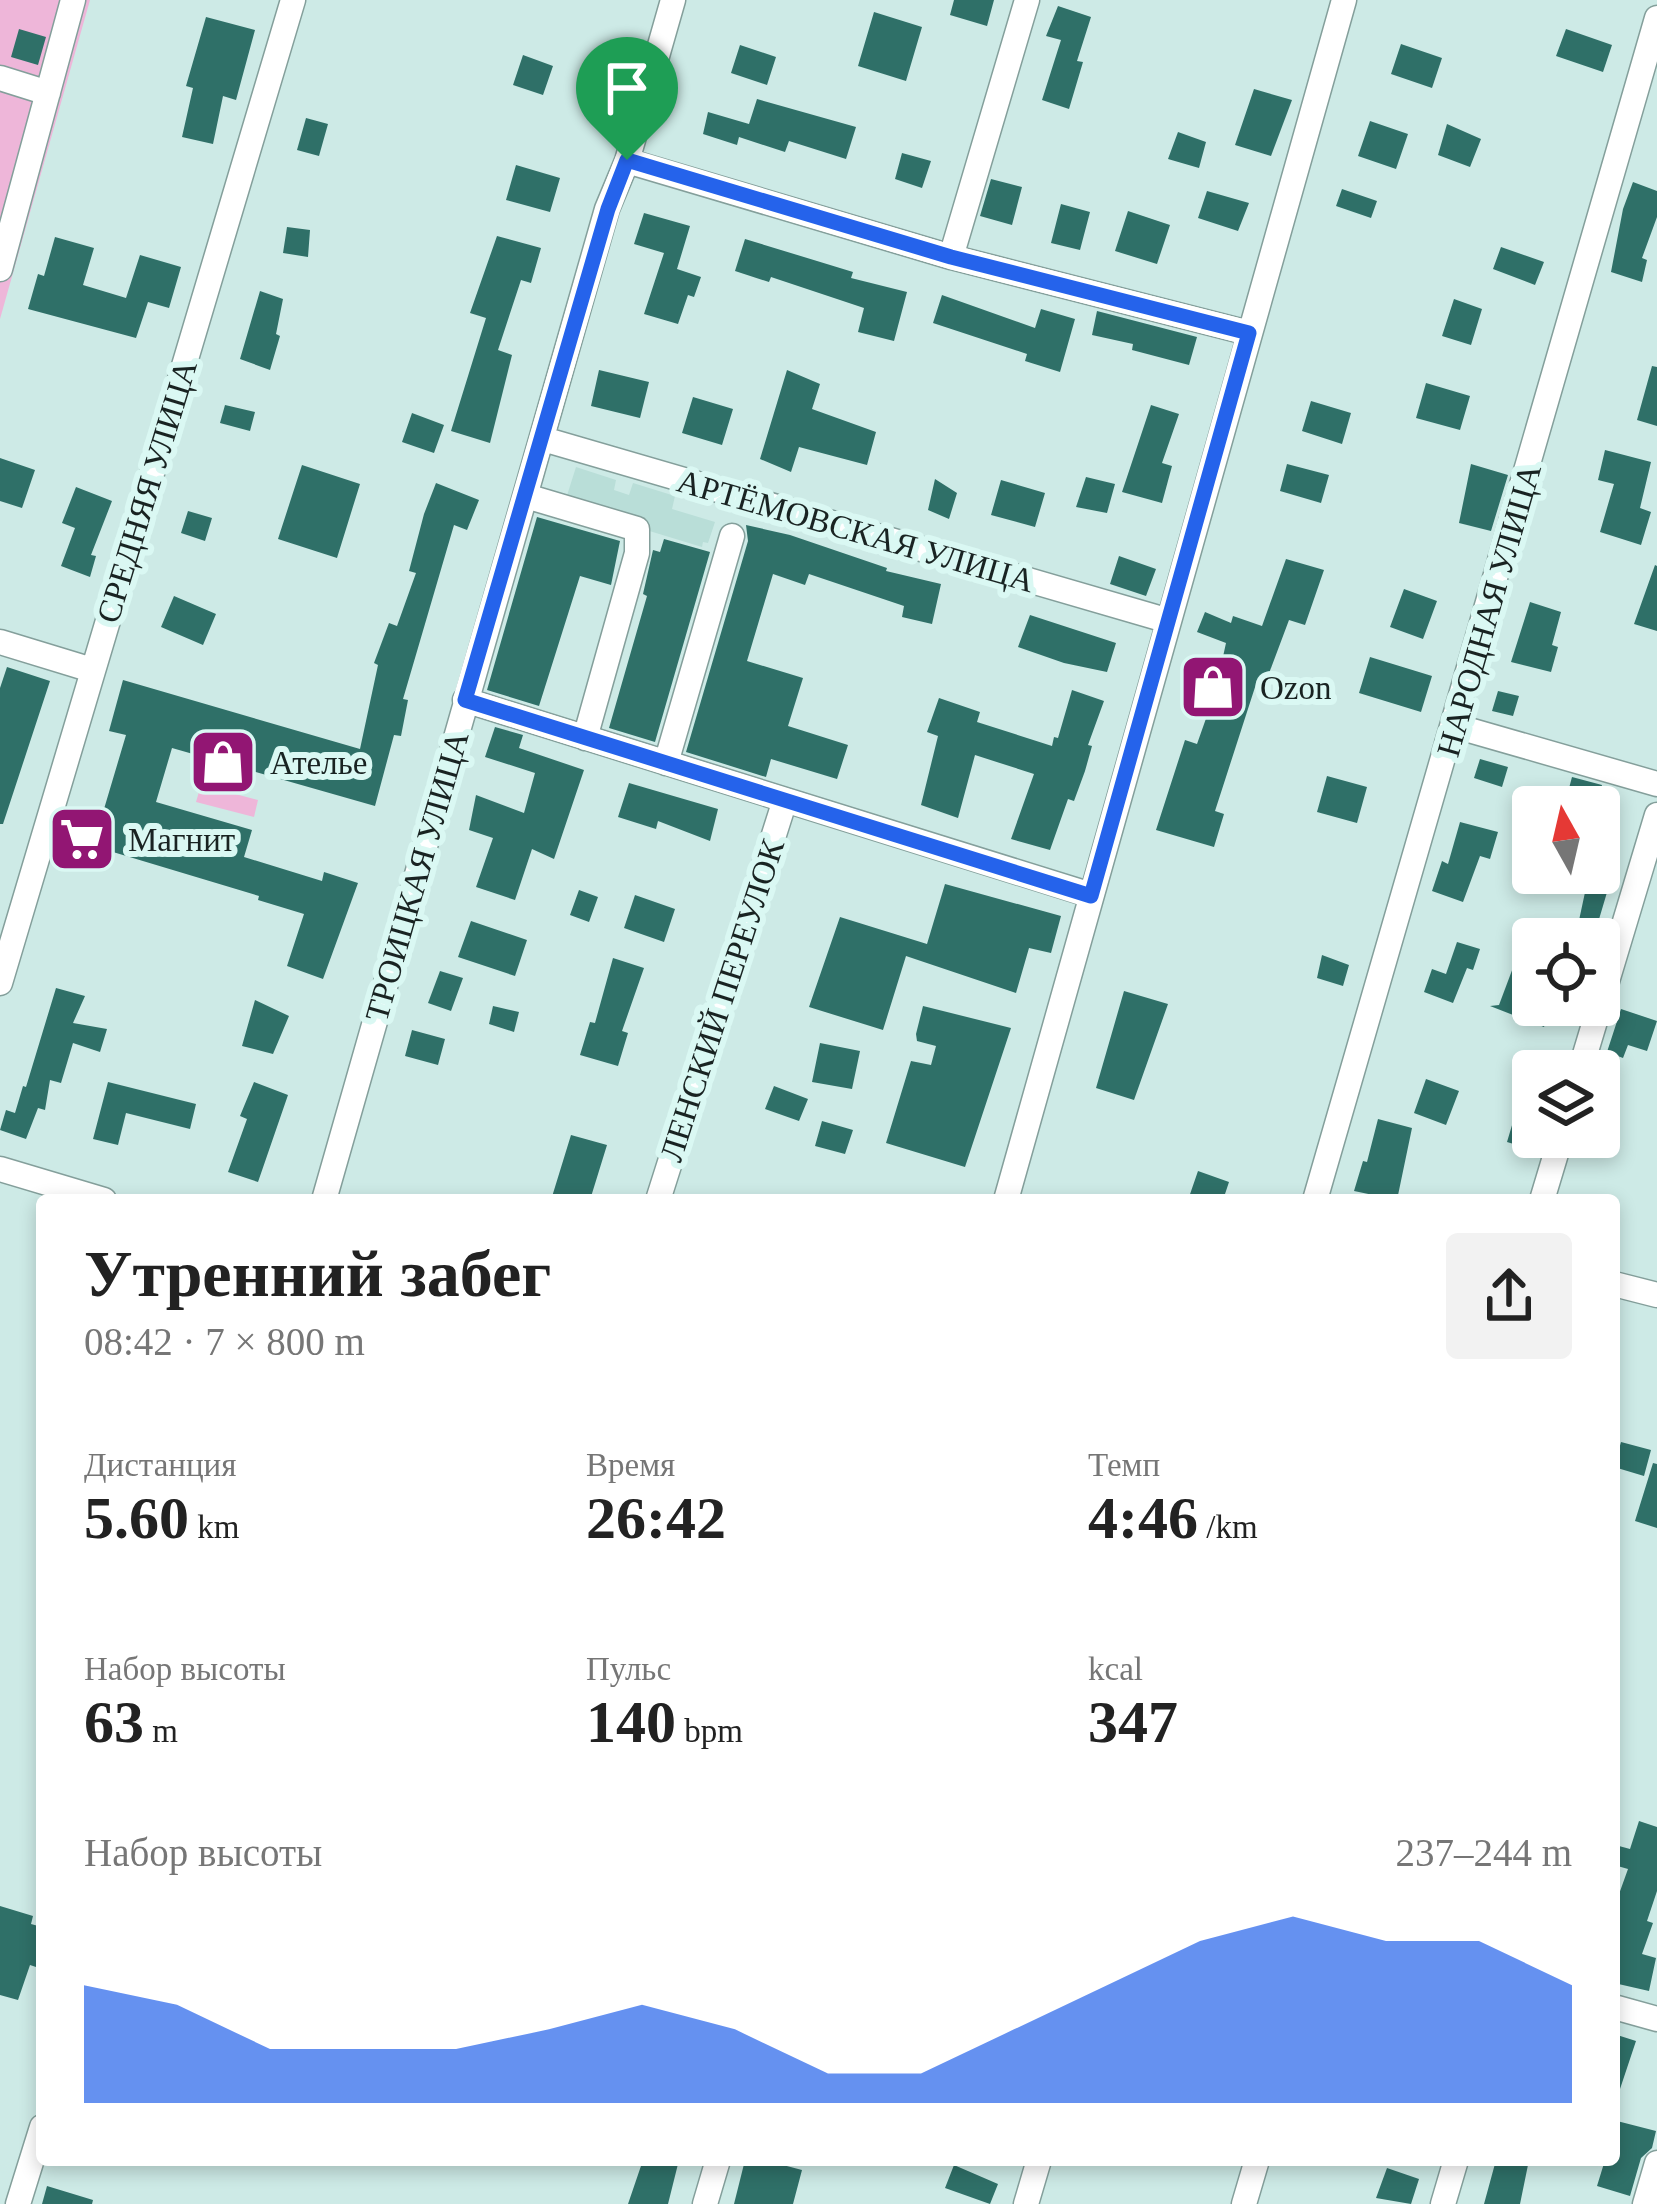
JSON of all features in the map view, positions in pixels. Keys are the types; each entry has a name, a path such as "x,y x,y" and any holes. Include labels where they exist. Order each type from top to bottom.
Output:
{"street":[{"path":"0,269 73,0"},
{"name":"СРЕДНЯЯ УЛИЦА","path":"0,983 293,0"},
{"name":"ТРОИЦКАЯ УЛИЦА","path":"326,1194 465,700 673,0"},
{"path":"951,257 1027,0"},
{"path":"1008,1194 1344,0"},
{"name":"НАРОДНАЯ УЛИЦА","path":"1318,1194 1657,18"},
{"path":"0,78 48,93"},
{"path":"627,160 951,257 1249,333"},
{"name":"АРТЁМОВСКАЯ УЛИЦА","path":"543,440 1169,621"},
{"path":"526,496 637,529 637,553 585,738"},
{"path":"666,763 732,536"},
{"path":"0,642 92,670"},
{"path":"465,700 1091,896"},
{"path":"1455,726 1657,784"},
{"name":"ЛЕНСКИЙ ПЕРЕУЛОК","path":"660,1194 784,800"},
{"path":"1586,1050 1657,815"},
{"path":"1544,1194 1555,1158"},
{"path":"0,1169 84,1194"},
{"path":"1620,1286 1657,1295"},
{"path":"1620,2009 1657,2019"},
{"path":"18,2204 36,2146"},
{"path":"1645,2204 1657,2163"},
{"path":"705,2204 716,2166"},
{"path":"1026,2204 1037,2166"},
{"path":"1244,2204 1255,2166"},
{"path":"1443,2204 1454,2166"}],"shaded area":[{"path":"0,0 90,0 0,319"},
{"path":"576,467 616,480 614,490 629,495 633,483 675,496 672,509 715,522 708,543 703,542 702,547 564,505"},
{"path":"201,785 258,800 254,817 196,802"}],"building":[{"path":"954,0 994,0 987,26 950,15"},
{"path":"1058,6 1091,17 1069,109 1042,100 1061,40 1046,36"},
{"path":"874,12 922,27 906,81 858,66"},
{"path":"206,17 255,30 236,100 223,96 213,144 182,137 193,88 186,86"},
{"path":"19,29 46,37 38,65 11,57"},
{"path":"1566,29 1612,45 1603,72 1556,56"},
{"path":"1401,44 1442,58 1432,88 1391,74"},
{"path":"740,45 776,57 767,85 731,73"},
{"path":"523,55 553,66 543,95 513,85"},
{"path":"1254,89 1292,100 1271,156 1235,145"},
{"path":"757,99 856,127 846,159 789,141 785,152 739,137 737,145 703,134 708,112 749,124"},
{"path":"306,118 328,124 319,156 297,150"},
{"path":"1370,121 1408,134 1396,169 1358,156"},
{"path":"1447,124 1481,139 1470,167 1438,155"},
{"path":"1178,132 1206,142 1199,168 1168,159"},
{"path":"902,153 931,161 922,188 895,179"},
{"path":"516,165 560,178 550,212 506,200"},
{"path":"991,179 1022,187 1012,225 980,216"},
{"path":"1633,182 1657,191 1657,217 1642,258 1647,260 1642,282 1611,272"},
{"path":"1342,189 1377,201 1371,218 1336,206"},
{"path":"1207,191 1249,203 1238,231 1198,218"},
{"path":"1061,204 1090,212 1080,250 1051,243"},
{"path":"1128,211 1170,225 1157,264 1115,251"},
{"path":"644,213 690,226 677,269 701,277 694,297 688,295 678,324 644,314 664,253 634,244"},
{"path":"287,227 310,230 308,257 283,253"},
{"path":"497,236 541,248 531,283 521,280 498,350 512,355 490,443 451,431 486,318 470,313"},
{"path":"55,237 94,248 83,285 126,298 140,255 181,267 169,308 148,302 136,338 28,309"},
{"path":"745,239 853,272 851,278 907,292 894,341 858,332 864,308 771,277 769,282 735,271"},
{"path":"1501,247 1544,262 1535,285 1493,269"},
{"path":"260,291 283,299 276,334 280,336 270,370 240,359"},
{"path":"942,295 1035,328 1041,309 1075,319 1060,372 1025,361 1027,354 933,323"},
{"path":"1454,299 1482,309 1471,345 1442,336"},
{"path":"1097,311 1197,337 1189,365 1092,335"},
{"path":"1652,366 1657,367 1657,426 1637,420"},
{"path":"599,370 649,382 640,418 591,406"},
{"path":"787,370 820,384 812,409 876,432 867,465 799,447 791,472 760,459"},
{"path":"1426,383 1470,396 1460,430 1416,418"},
{"path":"693,397 733,409 722,445 682,433"},
{"path":"1311,401 1351,413 1342,444 1302,431"},
{"path":"225,405 255,412 250,431 220,423"},
{"path":"1151,405 1179,414 1162,463 1172,466 1162,503 1122,492"},
{"path":"412,413 444,425 434,453 402,442"},
{"path":"1605,450 1651,462 1640,508 1651,512 1641,545 1600,532 1614,484 1598,480"},
{"path":"0,458 35,470 22,508 0,501"},
{"path":"1287,464 1329,475 1321,503 1280,491"},
{"path":"1471,464 1508,475 1491,531 1459,523"},
{"path":"302,465 360,484 337,558 278,539"},
{"path":"1086,477 1115,484 1107,513 1076,507"},
{"path":"935,479 957,493 949,519 928,510"},
{"path":"1001,480 1045,493 1035,527 991,515"},
{"path":"436,483 479,500 467,530 454,525 403,699 408,700 401,736 394,735 375,806 172,748 156,802 252,830 244,857 322,881 324,872 358,883 323,979 287,966 304,914 93,846 126,735 109,731 123,680 360,749 378,665 374,663 389,623 397,626 416,573 409,571"},
{"path":"76,487 112,501 91,555 96,556 90,577 61,566 75,528 62,523"},
{"path":"188,511 212,518 205,541 181,533"},
{"path":"537,517 620,541 611,585 580,576 539,706 487,690"},
{"path":"746,525 941,584 932,624 902,617 904,606 809,574 805,585 773,574 747,661 803,678 788,726 848,745 837,779 771,759 766,777 686,752 748,541"},
{"path":"664,539 710,552 655,742 609,728 647,596 643,594 653,550 660,552"},
{"path":"1119,556 1156,569 1146,596 1110,584"},
{"path":"1286,559 1324,570 1305,625 1289,620 1265,684 1257,681 1215,811 1224,814 1214,847 1156,830 1185,740 1197,744 1215,693 1226,643 1197,632 1205,612 1231,623 1233,616 1262,626"},
{"path":"1657,566 1657,631 1634,624"},
{"path":"1404,589 1437,601 1423,639 1390,627"},
{"path":"174,596 216,614 203,645 161,627"},
{"path":"1530,602 1561,612 1551,672 1511,662"},
{"path":"1030,615 1116,643 1107,672 1018,647"},
{"path":"1370,657 1432,676 1421,712 1359,693"},
{"path":"7,667 50,681 0,824 0,688"},
{"path":"1072,690 1104,701 1088,745 1092,746 1085,771 1074,801 1068,799 1050,850 1011,839 1034,774 975,755 958,818 921,805 938,736 927,732 939,698 980,712 977,722 1052,746"},
{"path":"1498,691 1519,696 1513,716 1492,711"},
{"path":"495,727 523,735 519,748 584,770 554,859 532,849 515,900 476,887 493,838 469,830 476,795 524,813 535,773 485,757"},
{"path":"1480,759 1508,767 1502,787 1474,778"},
{"path":"1327,776 1367,787 1357,823 1317,812"},
{"path":"1572,777 1602,785 1602,786 1570,786"},
{"path":"629,783 718,809 710,841 658,821 656,829 618,817"},
{"path":"1460,822 1498,832 1490,859 1480,856 1463,902 1432,891 1442,861 1448,864"},
{"path":"945,884 1061,916 1051,953 1029,948 1016,993 906,956 883,1030 809,1007 840,917 927,944"},
{"path":"579,890 598,897 589,922 570,915"},
{"path":"1585,894 1607,894 1599,918 1580,918"},
{"path":"635,895 675,909 664,942 624,928"},
{"path":"471,921 527,940 515,976 458,957"},
{"path":"1457,942 1480,949 1453,1003 1424,992 1432,969 1446,974"},
{"path":"1322,955 1349,965 1343,986 1317,978"},
{"path":"613,958 644,968 622,1031 628,1033 618,1066 580,1055 590,1022 595,1023"},
{"path":"1512,970 1512,1015 1490,1006 1499,1005"},
{"path":"440,971 463,978 451,1011 428,1003"},
{"path":"56,988 85,996 73,1023 107,1029 100,1052 73,1043 61,1083 50,1080 45,1110 38,1108 26,1139 0,1130 6,1110 15,1113 26,1087"},
{"path":"1124,991 1168,1004 1134,1100 1096,1088"},
{"path":"255,1000 289,1016 273,1054 242,1046"},
{"path":"493,1006 519,1012 514,1032 489,1024"},
{"path":"923,1006 1011,1028 965,1167 886,1143 911,1061 931,1065 936,1046 917,1041 916,1034"},
{"path":"1620,1012 1657,1021 1647,1051 1628,1045 1623,1058 1620,1050 1608,1050 1615,1026 1620,1026"},
{"path":"412,1030 445,1039 438,1065 405,1056"},
{"path":"820,1043 860,1051 852,1089 812,1082"},
{"path":"1426,1079 1459,1091 1446,1125 1414,1113"},
{"path":"108,1082 196,1104 190,1129 126,1113 118,1145 93,1139"},
{"path":"254,1082 288,1095 258,1182 228,1172 247,1119 240,1116"},
{"path":"774,1086 808,1099 799,1121 765,1109"},
{"path":"1378,1119 1412,1128 1398,1194 1354,1191 1363,1161 1367,1162"},
{"path":"822,1121 853,1130 845,1154 815,1146"},
{"path":"571,1135 607,1145 592,1194 553,1194"},
{"path":"1198,1171 1229,1182 1225,1194 1190,1194"},
{"path":"1621,1442 1651,1450 1644,1476 1620,1469"},
{"path":"1653,1463 1657,1464 1657,1528 1635,1521"},
{"path":"1639,1821 1657,1827 1657,1891 1642,1954 1656,1958 1649,1991 1620,1984 1620,1891 1628,1869 1620,1867 1620,1846 1630,1849"},
{"path":"0,1906 33,1916 36,1967 30,1965 18,2000 0,1995"},
{"path":"1620,2036 1636,2041 1620,2089"},
{"path":"1620,2122 1656,2131 1652,2148 1641,2158 1630,2196 1597,2186 1603,2166 1620,2166"},
{"path":"641,2166 678,2166 668,2204 628,2204"},
{"path":"744,2166 802,2170 793,2204 734,2204"},
{"path":"954,2166 998,2184 990,2204 945,2188"},
{"path":"1494,2166 1528,2166 1520,2204 1484,2204"},
{"path":"1387,2168 1419,2179 1411,2204 1376,2198"},
{"path":"47,2186 93,2200 92,2204 42,2204"}],"place":[{"name":"Ozon","path":"1213,687"},
{"name":"Ателье","path":"223,762"},
{"name":"Магнит","path":"82,839"}],"route":[{"path":"627,160 951,257 1249,333 1091,896 465,700 608,209 627,160"}]}
